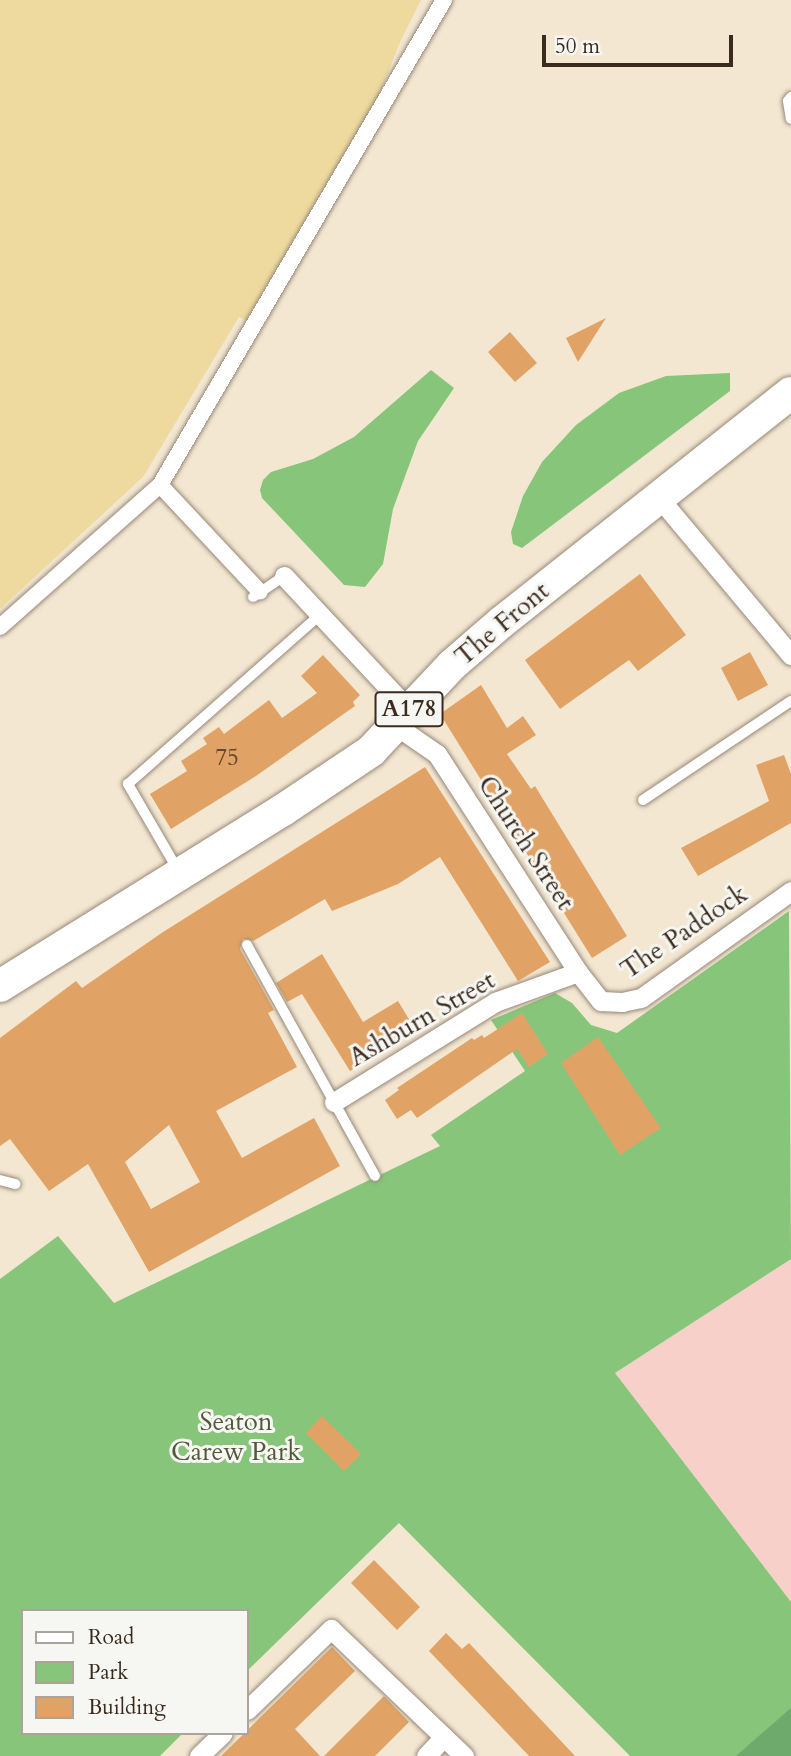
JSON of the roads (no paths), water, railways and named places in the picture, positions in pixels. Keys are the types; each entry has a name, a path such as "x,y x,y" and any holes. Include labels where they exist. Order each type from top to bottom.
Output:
{"main road":[{"name":"The Front","path":"0,986 180,875 371,751 452,665 503,621 791,393"}],"street":[{"path":"0,627 160,485 444,0"},
{"path":"160,485 256,594"},
{"path":"660,499 791,654"},
{"name":"Church Street","path":"284,576 320,615 402,718 437,754 578,972 601,1001"},
{"name":"The Paddock","path":"601,1001 622,1002 641,998 791,891"},
{"name":"Ashburn Street","path":"334,1102 495,1002 578,972"},
{"path":"248,1709 331,1629 464,1756"},
{"path":"199,1756 221,1735"},
{"path":"426,1756 444,1737"}],"lane":[{"path":"791,97 788,101 791,120"},
{"path":"256,594 284,576"},
{"path":"180,875 128,783 320,615"},
{"path":"643,800 791,701"},
{"path":"247,945 375,1176"},
{"path":"0,1180 16,1184"}],"park label":[{"name":"Seaton Carew Park","path":"236,1437"}]}
